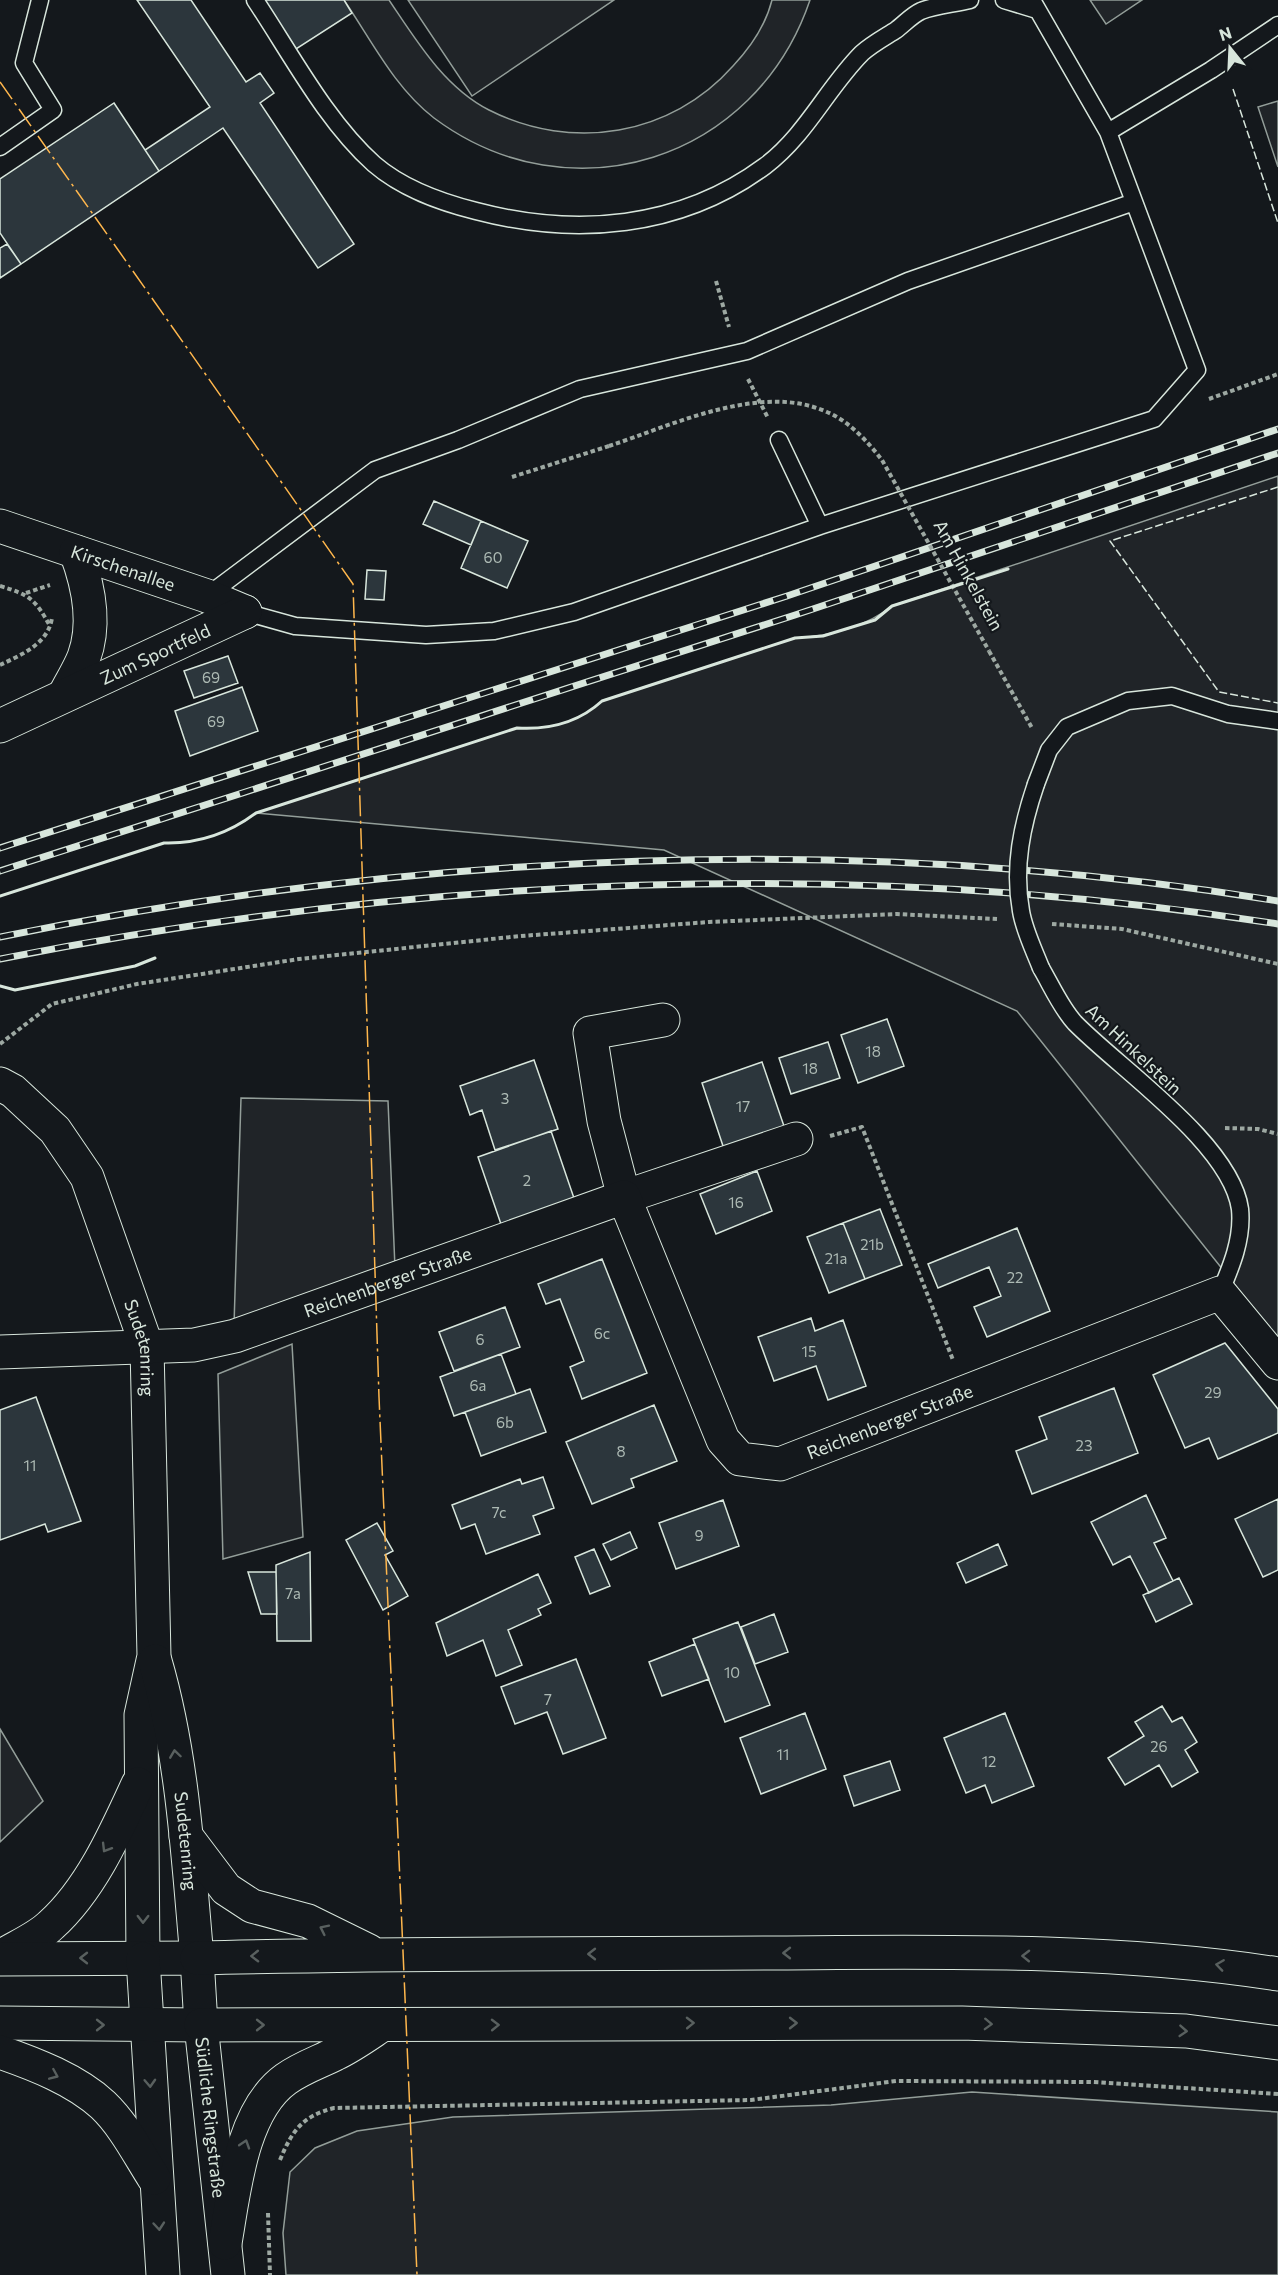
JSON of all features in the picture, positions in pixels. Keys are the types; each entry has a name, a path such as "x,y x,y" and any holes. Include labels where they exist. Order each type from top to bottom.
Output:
{"main road":[{"name":"Kirschenallee","path":"0,526 207,596 245,612"},
{"name":"Zum Sportfeld","path":"64,694 84,656 88,628 88,594 69,549"},
{"name":"Zum Sportfeld","path":"0,726 64,694 245,612"},
{"name":"Reichenberger Straße","path":"663,1020 590,1033 604,1121 624,1197 723,1440 740,1459 780,1464 1220,1293"},
{"name":"Sudetenring","path":"0,1084 13,1091 55,1130 87,1178 147,1347 154,1656 141,1715 143,1959"},
{"name":"Reichenberger Straße","path":"0,1352 194,1346 236,1336 624,1197 796,1139"},
{"path":"1220,1293 1278,1363"},
{"name":"Sudetenring","path":"154,1656 170,1711 186,1836 197,1958"},
{"path":"0,1958 51,1926 84,1885 116,1832 141,1777"},
{"path":"186,1836 226,1889 252,1906 308,1921 376,1954"},
{"path":"0,1958 143,1959 376,1954 846,1953 1098,1957 1212,1964 1278,1974"},
{"name":"Südliche Ringstraße","path":"197,1958 201,2025 228,2275"},
{"path":"143,1959 155,2180 163,2275"},
{"path":"0,2023 147,2025 962,2023 1186,2031 1278,2043"},
{"path":"225,2243 240,2160 249,2134 268,2095 286,2079 338,2053 382,2025"},
{"path":"0,2052 75,2084 103,2105 125,2132 155,2180"}],"lane":[{"path":"0,147 53,111 24,63 40,0"},
{"path":"255,0 345,135 376,165 445,203 498,217 544,225 589,226 635,222 679,211 722,192 765,165 802,130 863,53 921,11 970,0"},
{"path":"245,612 296,626 354,631 426,635 494,631 573,612 820,526 1154,419 1197,370 1108,132 1034,5 1004,0"},
{"path":"1108,132 1211,70 1278,25"},
{"path":"207,596 375,471 458,440 580,389 747,351 908,281 1134,202"},
{"path":"779,440 820,526"},
{"path":"1049,750 1067,727 1103,709 1128,700 1154,696 1172,696 1228,714 1278,721"},
{"name":"Am Hinkelstein","path":"1049,750 1021,835 1018,862 1021,912 1041,968 1072,1021 1189,1127 1223,1166 1240,1209 1236,1254 1220,1293"}],"path":[{"path":"716,281 735,353 779,440"},
{"path":"1154,419 1278,374"},
{"name":"Am Hinkelstein","path":"512,477 734,405 768,402 827,412 868,442 882,460 1032,729 1049,750"},
{"path":"25,594 57,582 69,549"},
{"path":"0,586 25,594 37,603 51,627"},
{"path":"0,665 32,649 51,627 52,616"},
{"path":"0,1044 52,1004 137,984 299,959 521,936 709,922 897,914 1004,920"},
{"path":"1040,923 1122,929 1278,964"},
{"path":"796,1139 810,1141 862,1127 965,1392"},
{"path":"1189,1127 1258,1129 1278,1134"},
{"path":"276,2169 289,2137 313,2113 334,2108 751,2100 896,2081 1093,2082 1278,2094"},
{"path":"268,2201 270,2275"}],"shaded area":[{"path":"344,0 389,0 445,76 458,89 489,110 521,123 553,131 586,133 619,130 650,122 680,108 708,90 739,59 762,27 772,0 810,0 784,55 748,100 703,135 653,157 599,168 543,165 487,149 434,118 395,78"},
{"path":"408,0 614,0 472,96"},
{"path":"1090,0 1142,0 1106,24"},
{"path":"1278,101 1278,167 1258,107"},
{"path":"1278,476 1278,1339 1017,1011 664,850 256,813 517,728 540,728 563,724 583,715 602,701 795,638 846,630 870,620 892,606"},
{"path":"241,1098 388,1101 395,1268 234,1325"},
{"path":"292,1344 303,1537 223,1559 218,1374"},
{"path":"0,1729 43,1801 0,1842"},
{"path":"972,2092 1278,2112 1278,2275 286,2275 283,2233 290,2172 315,2148 357,2131 453,2117 831,2105"}],"building":[{"path":"137,0 191,0 246,82 260,73 274,93 260,103 354,244 318,268 223,128 159,171 145,150 210,107"},
{"path":"264,0 344,0 352,13 296,49"},
{"path":"114,103 159,171 21,264 0,233 0,179"},
{"path":"7,244 21,264 0,278 0,248"},
{"path":"434,501 481,521 471,545 423,524"},
{"path":"481,521 528,541 507,588 461,568"},
{"path":"367,570 386,571 384,600 365,599"},
{"path":"228,656 238,683 194,698 184,671"},
{"path":"242,687 258,731 190,756 175,711"},
{"path":"887,1019 904,1066 858,1083 841,1035"},
{"path":"828,1042 840,1078 791,1094 779,1058"},
{"path":"534,1060 558,1129 495,1150 482,1110 470,1115 460,1086"},
{"path":"762,1062 785,1129 724,1149 702,1083"},
{"path":"551,1131 576,1204 503,1230 478,1157"},
{"path":"757,1171 772,1211 716,1234 700,1194"},
{"path":"880,1209 902,1265 865,1279 843,1223"},
{"path":"843,1223 865,1279 829,1293 807,1237"},
{"path":"1017,1228 1050,1311 987,1337 974,1307 1001,1296 989,1267 938,1288 928,1264"},
{"path":"602,1259 647,1373 582,1399 570,1367 584,1361 560,1299 546,1304 538,1284"},
{"path":"505,1307 520,1347 454,1371 439,1332"},
{"path":"811,1318 815,1331 843,1320 866,1386 828,1400 816,1366 774,1381 758,1337"},
{"path":"1225,1343 1278,1409 1278,1433 1218,1459 1209,1438 1185,1448 1153,1375"},
{"path":"501,1354 516,1394 454,1416 440,1377"},
{"path":"1114,1388 1138,1453 1032,1494 1016,1451 1047,1439 1039,1417"},
{"path":"530,1389 546,1432 481,1456 465,1412"},
{"path":"36,1397 81,1521 48,1532 45,1524 0,1540 0,1410"},
{"path":"654,1405 677,1461 631,1479 634,1487 592,1504 566,1442"},
{"path":"543,1477 554,1508 533,1516 540,1534 486,1554 475,1524 461,1529 452,1505 520,1479 522,1484"},
{"path":"1146,1495 1166,1538 1154,1543 1173,1581 1149,1593 1130,1556 1113,1565 1091,1522"},
{"path":"1278,1499 1278,1570 1263,1577 1235,1519"},
{"path":"723,1500 739,1546 676,1569 659,1523"},
{"path":"377,1523 393,1551 385,1555 408,1596 383,1610 346,1540"},
{"path":"630,1532 637,1548 611,1560 603,1544"},
{"path":"998,1544 1007,1565 966,1583 957,1563"},
{"path":"594,1549 610,1586 590,1594 575,1557"},
{"path":"310,1552 311,1641 277,1641 276,1565"},
{"path":"248,1572 276,1572 277,1614 261,1614"},
{"path":"538,1574 551,1603 538,1609 541,1615 508,1630 522,1665 496,1676 483,1640 447,1656 436,1623"},
{"path":"1179,1578 1192,1604 1156,1622 1143,1595"},
{"path":"774,1614 788,1652 755,1664 741,1627"},
{"path":"738,1622 770,1705 725,1722 693,1639"},
{"path":"695,1644 709,1679 662,1696 649,1662"},
{"path":"576,1659 606,1738 563,1754 547,1712 515,1724 501,1687"},
{"path":"1162,1706 1172,1722 1182,1717 1197,1742 1185,1750 1198,1772 1172,1787 1159,1765 1125,1785 1108,1758 1144,1736 1135,1722"},
{"path":"805,1713 826,1769 761,1794 740,1738"},
{"path":"1005,1713 1034,1786 992,1803 985,1785 966,1793 944,1738"},
{"path":"890,1761 900,1790 854,1806 844,1776"}],"railway":[{"path":"0,848 787,596 1278,429"},
{"path":"0,871 795,615 1278,453"},
{"path":"0,937 158,908 317,886 477,870 638,861 798,860 959,866 1119,879 1278,901"},
{"path":"0,959 158,931 317,909 477,894 638,885 798,884 958,890 1119,903 1278,924"}],"fence":[{"path":"1233,89 1278,223"},
{"path":"1278,487 1110,541 1219,692 1278,703"}],"wall":[{"path":"0,896 164,843 189,842 213,836 235,827 256,813 517,728 540,728 563,724 583,715 602,701 795,638 823,636 875,620 892,606 1008,569"},
{"path":"0,986 15,990 135,966 155,958"}],"power":[{"path":"0,82 353,584 379,1397 417,2275"}]}
